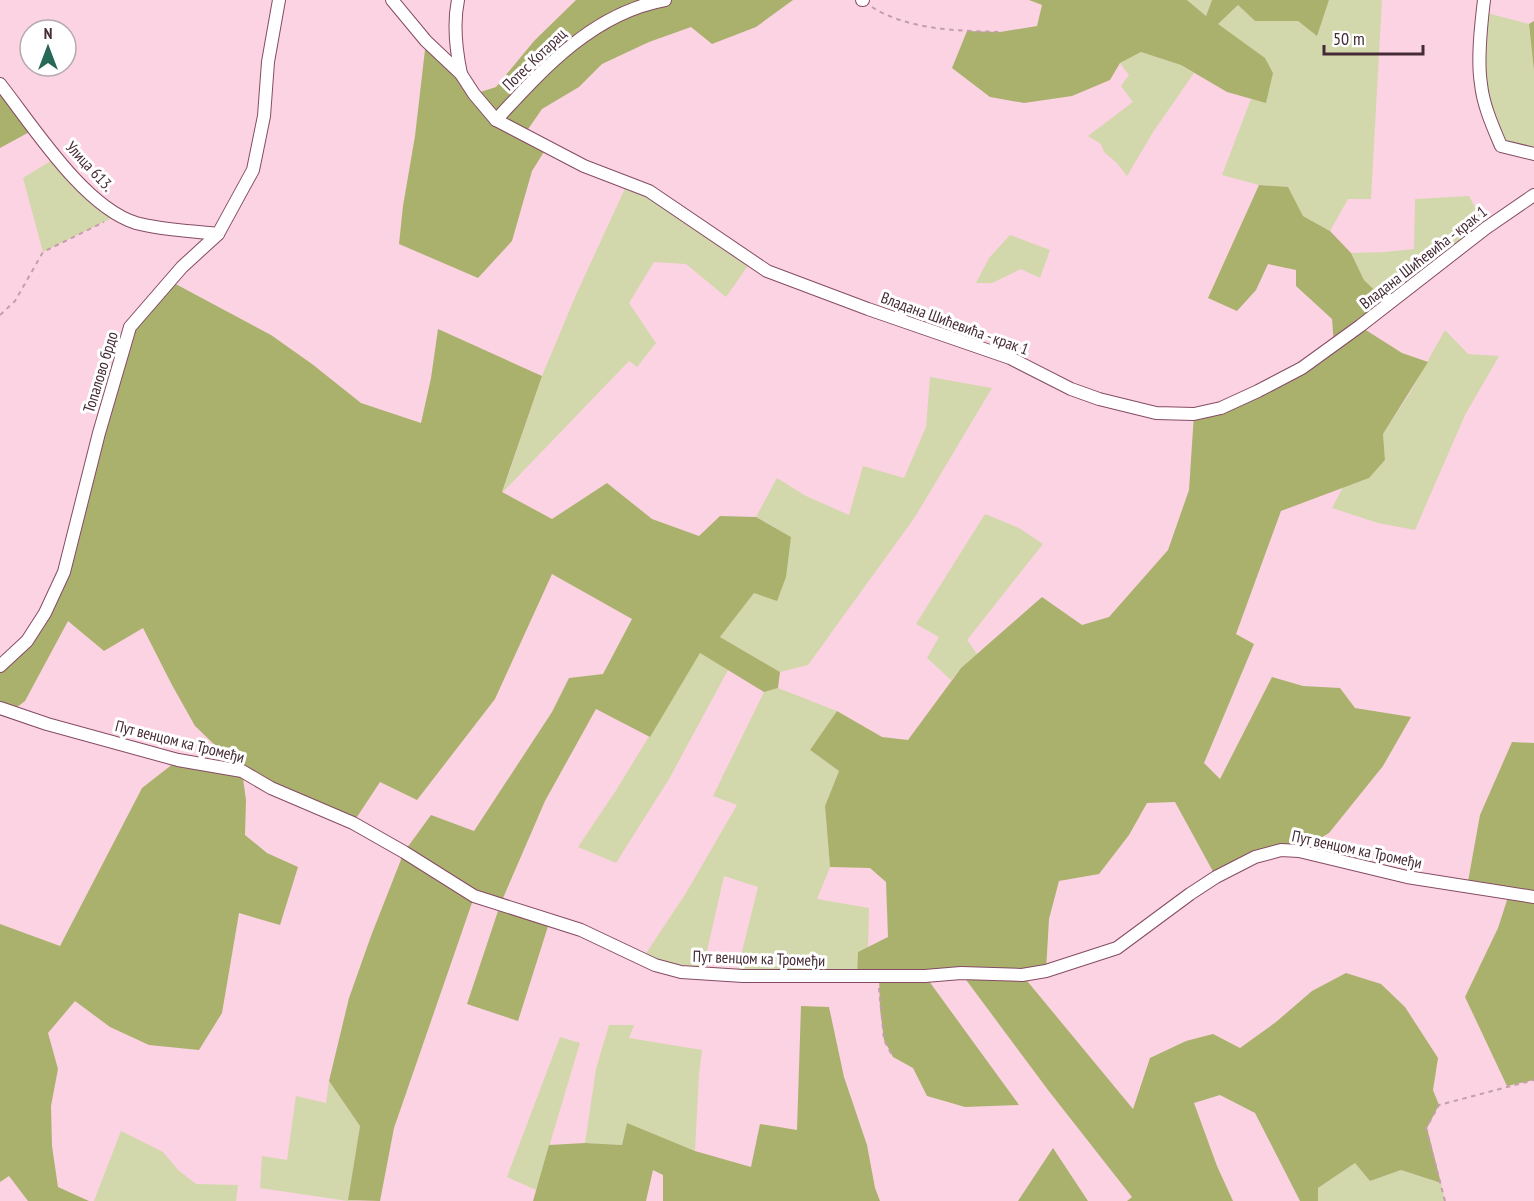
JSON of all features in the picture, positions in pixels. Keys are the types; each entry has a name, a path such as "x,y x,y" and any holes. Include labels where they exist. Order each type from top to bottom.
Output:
{"street":[{"name":"Топалово брдо","path":"0,666 27,640 45,613 64,572 99,433 130,327 182,267 218,234 253,170 264,116 268,62 279,0"},
{"name":"Владана Шићевића - крак 1","path":"392,0 426,41 461,74 496,120 584,166 649,190 767,271 1011,358 1071,389 1099,399 1156,413 1194,414 1221,408 1302,368 1486,228 1534,195"},
{"path":"458,0 456,52 461,74"},
{"name":"Потес Котарац","path":"496,120 540,72 573,43 629,10 665,0"},
{"path":"1484,0 1481,24 1480,84 1492,124 1501,146 1534,154"},
{"name":"Улица 613.","path":"0,84 75,180 94,199 118,215 137,223 218,234"},
{"name":"Пут венцом ка Тромеђи","path":"0,708 47,724 178,760 242,771 271,788 353,823 474,896 581,930 655,965 681,972 743,976 925,976 961,973 1022,975 1054,969 1117,948 1216,877 1256,857 1281,850 1299,851 1407,877 1534,897"}],"path":[{"path":"863,0 882,12 916,23 966,31 1000,32"},
{"path":"0,315 15,302 43,252 118,215"},
{"path":"879,976 884,1040 893,1057"},
{"path":"1445,1201 1426,1128 1439,1105 1534,1080"}],"green space":[{"path":"576,0 793,0 756,27 712,44 691,27 649,42 602,64 579,87 542,109 524,135 547,147 532,171 512,241 478,278 399,244 426,41 474,94 496,87 534,41"},
{"path":"1029,0 1187,0 1206,16 1212,0 1329,0 1317,36 1298,21 1255,21 1238,5 1218,24 1265,58 1273,73 1266,103 1227,92 1181,65 1141,52 1120,63 1110,80 1072,96 1024,103 990,97 952,68 967,31 1000,32 1037,26 1042,5"},
{"path":"1187,0 1212,0 1206,16"},
{"path":"1329,0 1382,0 1371,199 1348,199 1330,231 1303,216 1288,188 1259,185 1222,175 1251,99 1266,102 1217,24 1238,5 1255,21 1298,21 1317,35"},
{"path":"1483,12 1529,24 1534,71 1534,154 1501,146 1481,84"},
{"path":"1534,21 1534,71 1529,24"},
{"path":"1141,52 1181,65 1194,73 1153,132 1127,176 1104,152 1101,144 1088,136 1133,102 1121,86 1129,75 1120,63"},
{"path":"0,84 35,129 0,148"},
{"path":"57,157 118,215 43,252 23,178"},
{"path":"628,182 752,260 726,297 686,264 654,262 629,303 656,343 637,367 629,361 502,493 542,376 575,297"},
{"path":"1259,185 1288,187 1303,216 1330,231 1351,253 1364,280 1389,304 1361,327 1402,353 1428,362 1383,434 1385,460 1369,478 1281,511 1236,634 1254,644 1204,763 1220,779 1272,677 1303,686 1340,688 1355,708 1411,717 1383,766 1329,833 1299,851 1281,850 1216,877 1175,802 1147,803 1129,835 1099,874 1059,881 1049,919 1046,971 1023,976 1133,1109 1150,1058 1186,1041 1213,1034 1240,1048 1276,1022 1312,991 1346,973 1381,984 1405,1007 1438,1058 1433,1090 1439,1105 1427,1128 1441,1183 1401,1170 1370,1181 1355,1163 1318,1188 1318,1201 1300,1201 1255,1113 1220,1095 1194,1103 1217,1166 1233,1201 1127,1201 1132,1197 1048,1090 961,973 926,977 1019,1105 965,1107 927,1096 913,1068 893,1057 884,1040 879,976 857,976 858,952 888,937 886,882 870,868 830,867 825,806 839,771 810,750 837,711 882,737 908,740 961,668 1042,597 1082,625 1109,617 1168,550 1189,490 1194,414 1221,408 1334,346 1332,319 1296,286 1296,270 1268,264 1256,290 1237,311 1208,298"},
{"path":"1469,196 1486,228 1389,304 1364,280 1351,253 1414,249 1415,199"},
{"path":"1010,235 1050,250 1040,278 1021,269 992,283 976,283 989,258"},
{"path":"170,281 271,335 361,403 421,423 431,378 438,329 542,376 502,492 552,519 607,483 652,519 699,536 720,516 756,517 791,537 786,577 777,601 754,593 720,637 780,672 778,688 764,692 700,653 650,737 596,709 545,801 500,905 474,897 394,1128 380,1201 348,1200 360,1126 329,1081 349,998 404,852 431,815 474,831 552,712 569,678 603,674 632,619 552,574 495,699 417,800 380,782 353,823 242,771 246,800 245,835 267,853 298,867 280,925 239,913 222,1013 199,1050 149,1045 110,1027 75,1001 48,1033 58,1069 51,1106 52,1146 58,1187 89,1201 28,1201 9,1176 0,1182 0,924 60,946 142,788 178,760 241,770 195,726 143,628 104,651 68,621 25,701 12,711 0,708 0,666 27,640 64,572 130,327"},
{"path":"1445,330 1468,354 1499,356 1465,415 1415,530 1378,523 1332,508 1343,487 1369,478 1385,460 1383,434 1411,391"},
{"path":"930,377 992,388 915,517 808,665 780,672 720,637 754,593 791,537 756,517 777,478 806,496 849,515 863,466 904,478 926,427"},
{"path":"985,514 1019,528 1043,544 967,640 977,654 951,680 927,658 939,637 916,624"},
{"path":"700,653 728,670 669,779 616,863 578,847 615,792"},
{"path":"778,688 837,711 810,750 839,771 825,806 830,867 817,899 869,908 868,947 858,952 857,976 736,976 758,887 724,876 702,973 643,958 686,893 737,805 713,796 764,692"},
{"path":"1512,742 1534,743 1534,1080 1507,1086 1465,997 1498,928 1509,894 1467,887 1480,815"},
{"path":"500,905 550,920 518,1021 467,1004"},
{"path":"801,1006 829,1007 844,1077 867,1145 875,1188 880,1201 663,1201 663,1175 653,1170 646,1201 533,1201 549,1145 585,1143 622,1145 627,1123 695,1151 751,1167 760,1124 797,1130"},
{"path":"609,1025 634,1025 629,1038 702,1050 695,1151 627,1124 622,1145 585,1143 596,1069"},
{"path":"560,1037 580,1043 536,1190 507,1177"},
{"path":"329,1081 360,1126 348,1200 359,1201 348,1201 260,1188 262,1156 287,1160 296,1096 326,1103"},
{"path":"121,1131 163,1152 178,1170 196,1184 238,1185 236,1201 94,1201"},
{"path":"1053,1148 1088,1201 1018,1201"},
{"path":"1355,1163 1370,1181 1401,1170 1441,1183 1445,1201 1318,1201 1318,1188"}]}
